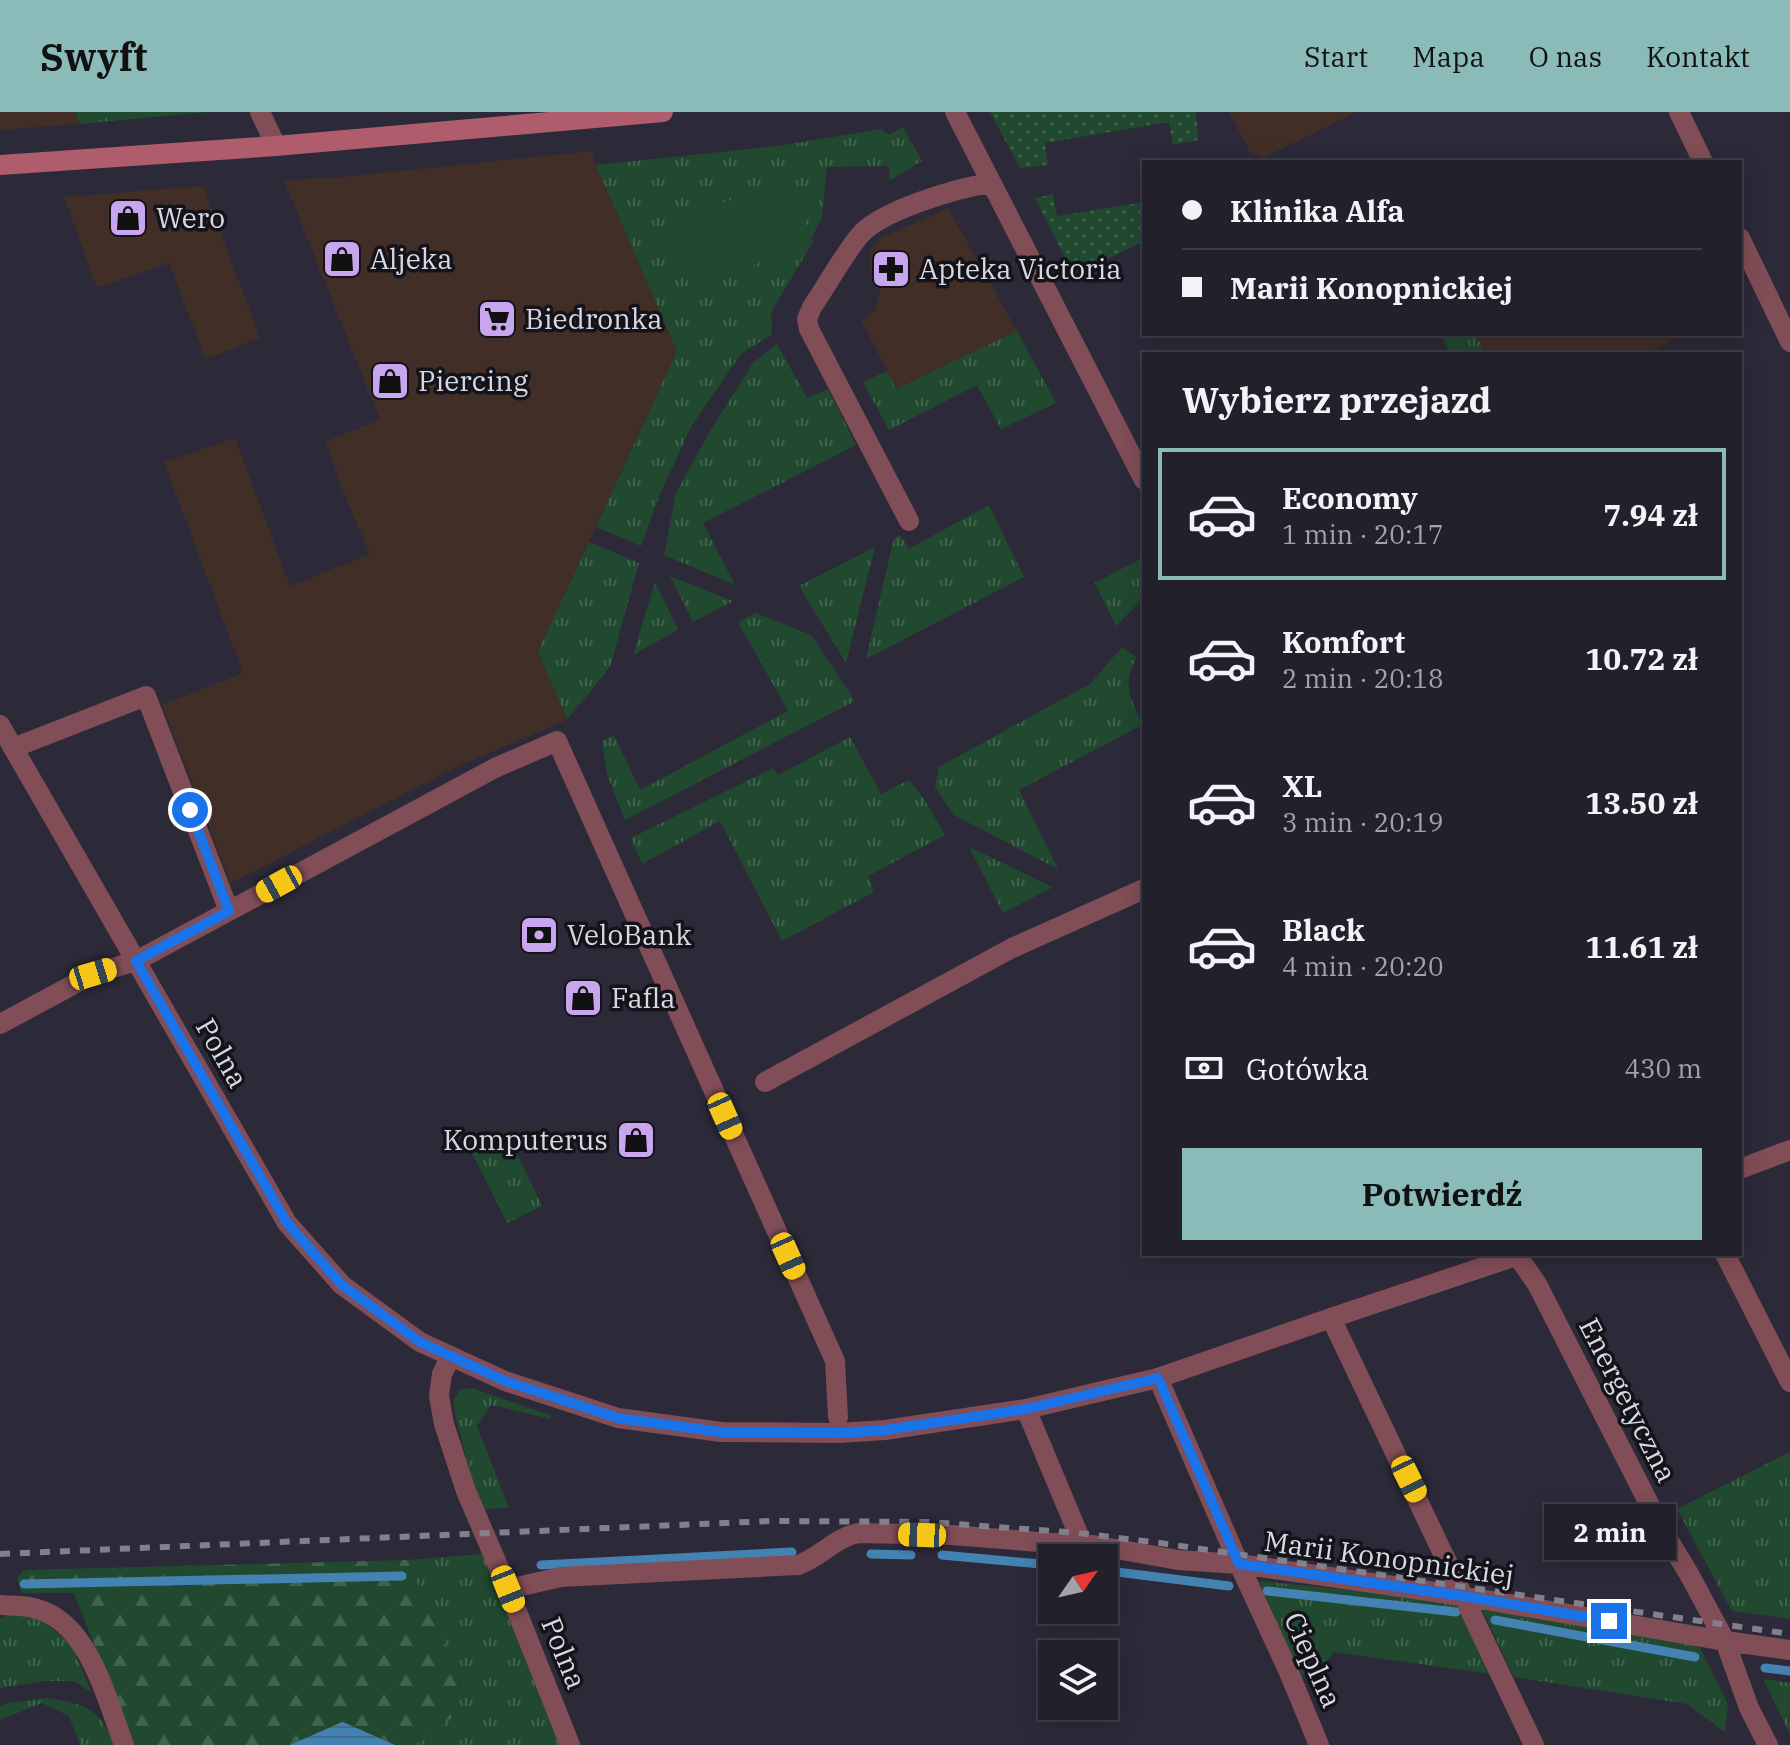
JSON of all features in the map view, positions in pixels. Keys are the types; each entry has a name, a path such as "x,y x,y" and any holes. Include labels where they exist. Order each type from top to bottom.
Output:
{"main road":[{"path":"0,165 276,146 657,112"}],"street":[{"path":"260,112 276,146"},
{"path":"955,112 1142,476"},
{"path":"1679,112 1702,160"},
{"path":"909,521 809,329 807,319 862,234 878,220 946,193 991,183"},
{"path":"1742,242 1790,342"},
{"path":"13,748 146,696 229,911"},
{"name":"Polna","path":"0,725 287,1223 342,1285 420,1342 505,1381 618,1418 721,1432 838,1425 885,1430 1026,1409 1158,1378 1516,1256"},
{"path":"0,1024 93,974 136,961 484,774 557,741 835,1361 838,1425"},
{"path":"765,1082 1012,948 1142,890"},
{"path":"1742,1168 1790,1150"},
{"name":"Energetyczna","path":"1520,1256 1537,1284 1663,1531 1725,1641 1749,1708 1768,1745"},
{"path":"1726,1256 1790,1382"},
{"path":"1331,1318 1534,1745"},
{"name":"Polna","path":"451,1356 442,1374 439,1396 444,1424 466,1491 570,1745"},
{"name":"Cieplna","path":"1158,1378 1319,1745"},
{"path":"1026,1409 1082,1543"},
{"name":"Marii Konopnickiej","path":"508,1589 561,1577 798,1565 813,1560 847,1535 858,1533 952,1535 1082,1543 1178,1560 1239,1564 1463,1596 1790,1650"},
{"path":"0,1605 38,1609 65,1623 96,1672 124,1745"}],"shaded area":[{"path":"0,112 76,112 79,124 0,130"},
{"path":"1229,112 1357,112 1263,158 1250,152"},
{"path":"592,151 677,351 538,651 567,720 456,767 231,883 162,705 243,673 164,462 235,438 290,586 370,554 326,441 380,420 284,180 342,177"},
{"path":"203,186 260,338 206,359 169,263 97,288 64,197"},
{"path":"948,208 1017,331 896,389 861,320 875,310 880,290 870,272 870,250 879,239"},
{"path":"1477,336 1681,336 1648,352 1484,352"}],"green space":[{"path":"76,112 208,112 79,124"},
{"path":"990,112 1196,112 1198,140 1173,145 1169,122 1045,143 1048,165 1020,168"},
{"path":"903,127 922,161 889,181 889,166 827,167 822,218 811,238 789,179 691,288 813,242 771,312 772,334 741,354 692,425 660,494 641,546 596,527 677,351 596,165 778,146 882,129 889,135"},
{"path":"789,179 813,242 691,289 666,224"},
{"path":"1053,194 1057,216 1142,202 1142,242 1074,275 1035,198"},
{"path":"1017,331 1056,403 1001,429 977,385 889,430 863,382 887,371 896,389"},
{"path":"1441,336 1477,336 1484,352 1449,352"},
{"path":"777,344 807,398 828,389 856,445 703,523 735,585 664,555 676,493 753,363"},
{"path":"989,505 1024,577 866,659 894,538 900,535 909,549"},
{"path":"589,542 639,563 610,667 567,720 538,651"},
{"path":"875,547 846,663 799,586"},
{"path":"1142,558 1142,599 1116,626 1095,583"},
{"path":"670,576 733,601 693,622"},
{"path":"655,582 678,630 633,655"},
{"path":"756,613 811,635 855,701 625,820 607,774 602,741 614,735 640,790 788,711 738,622"},
{"path":"1122,647 1137,657 1129,676 1129,691 1142,725 1019,790 1058,869 954,815 935,787 939,767 1090,684"},
{"path":"850,737 881,794 909,780 945,835 868,876 874,892 782,941 720,821 642,864 631,838 773,768 778,775"},
{"path":"969,847 1053,887 1003,913"},
{"path":"506,1131 542,1206 507,1223 470,1149"},
{"path":"472,1388 550,1415 551,1419 491,1405 477,1426 509,1508 484,1509 472,1480 454,1400 459,1390"},
{"path":"1790,1452 1790,1619 1732,1611 1677,1509"},
{"path":"483,1554 560,1745 414,1745 452,1718 460,1679 407,1560"},
{"path":"407,1560 460,1679 452,1718 414,1745 395,1745 342,1722 290,1745 133,1745 74,1593 22,1593 17,1579 23,1570"},
{"path":"1259,1581 1459,1601 1498,1675 1334,1652 1320,1670 1301,1676"},
{"path":"1480,1605 1699,1646 1728,1704 1725,1732 1687,1704 1514,1677"},
{"path":"14,1612 45,1622 72,1646 92,1693 74,1681 44,1681 0,1688 0,1619"},
{"path":"1763,1679 1790,1683 1790,1734"},
{"path":"48,1698 90,1710 103,1723 114,1745 80,1745 69,1716 42,1703 0,1720 0,1706"}],"water":[{"path":"343,1722 395,1745 290,1745"}],"waterway":[{"path":"541,1565 792,1552"},
{"path":"871,1554 911,1555"},
{"path":"942,1555 1038,1564"},
{"path":"1118,1572 1229,1586"},
{"path":"24,1584 402,1576"},
{"path":"1267,1591 1456,1612"},
{"path":"1495,1620 1695,1657"},
{"path":"1765,1668 1790,1671"}],"railway":[{"path":"0,1554 771,1521 930,1522 1078,1533 1160,1543 1790,1634"}],"place":[{"name":"Wero","path":"128,218"},
{"name":"Aljeka","path":"342,259"},
{"name":"Apteka Victoria","path":"891,269"},
{"name":"Biedronka","path":"497,319"},
{"name":"Piercing","path":"390,381"},
{"name":"VeloBank","path":"539,935"},
{"name":"Fafla","path":"583,998"},
{"name":"Komputerus","path":"636,1140"}],"route":[{"path":"190,810 229,911 136,961 287,1223 342,1285 420,1342 505,1381 618,1418 721,1432 839,1433 885,1430 1026,1409 1158,1378 1239,1564 1463,1596 1609,1621"}]}
